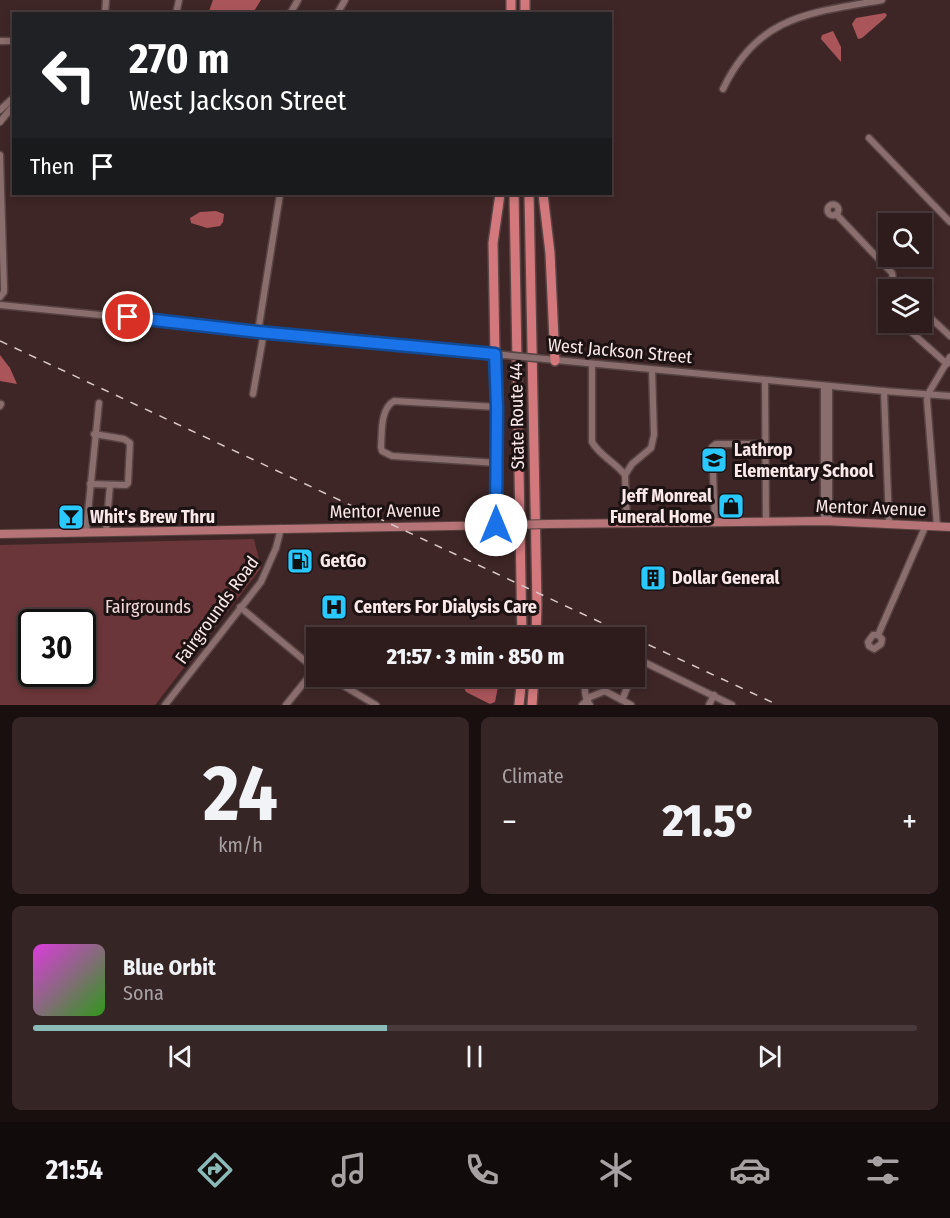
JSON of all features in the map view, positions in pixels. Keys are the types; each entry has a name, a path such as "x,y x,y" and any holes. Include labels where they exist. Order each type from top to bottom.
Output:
{"highway":[{"path":"499,355 493,243 500,195"},
{"name":"State Route 44","path":"514,195 522,627"},
{"name":"State Route 44","path":"529,195 536,627"},
{"path":"543,195 550,253 550,360"},
{"path":"519,705 521,687"},
{"path":"532,705 533,687"}],"main road":[{"name":"Mentor Avenue","path":"0,534 826,521 950,527"}],"street":[{"path":"723,88 737,61 754,42 790,19 882,0"},
{"path":"0,110 7,103"},
{"path":"0,122 7,103"},
{"path":"869,138 950,222"},
{"path":"0,155 4,292 0,297"},
{"path":"252,394 280,195"},
{"path":"836,214 892,273 893,279"},
{"name":"West Jackson Street","path":"0,304 652,370 950,396"},
{"path":"932,319 950,336"},
{"path":"914,333 948,360 928,394 927,400 937,526"},
{"path":"496,525 499,355"},
{"path":"591,364 592,442 597,450 618,465 625,476 627,523"},
{"path":"625,476 632,464 651,448 654,435 652,370"},
{"path":"765,380 766,522"},
{"path":"826,386 826,521"},
{"path":"884,391 889,523"},
{"path":"497,407 394,401 387,406 385,412 381,447 382,451 392,456 497,463"},
{"path":"86,532 94,434 99,404"},
{"path":"90,484 128,483 130,443 124,439 94,434"},
{"path":"715,523 712,447 716,444 765,444"},
{"path":"106,532 110,485"},
{"path":"878,634 926,525"},
{"name":"Fairgrounds Road","path":"165,705 266,573 281,528"},
{"path":"240,608 306,662"},
{"path":"645,663 732,705"},
{"path":"286,705 306,682"},
{"path":"346,687 376,705"},
{"path":"584,687 586,704"},
{"path":"622,700 627,687"},
{"path":"586,704 590,697 605,691 631,705"},
{"path":"709,705 714,695"}],"green space":[{"name":"Fairgrounds","path":"254,539 261,568 155,705 0,705 0,545"}],"shaded area":[{"path":"213,0 261,0 253,12 209,11"},
{"path":"885,13 887,15 885,18 858,39 852,24 856,18"},
{"path":"833,31 841,47 841,62 821,39 822,35"},
{"path":"216,211 224,214 220,226 207,228 191,223 190,218 200,212"},
{"path":"0,355 10,368 17,384 0,381"},
{"path":"498,687 495,702 490,704 466,692 464,688"}],"railway":[{"path":"0,341 611,627"},
{"path":"645,643 778,705"}],"place":[{"name":"Lathrop Elementary School","path":"714,460"},
{"name":"Jeff Monreal Funeral Home","path":"731,506"},
{"name":"Whit's Brew Thru","path":"71,517"},
{"name":"GetGo","path":"300,561"},
{"name":"Dollar General","path":"653,578"},
{"name":"Centers For Dialysis Care","path":"334,607"}],"route":[{"path":"128,317 258,332 495,354 496,525"}]}
